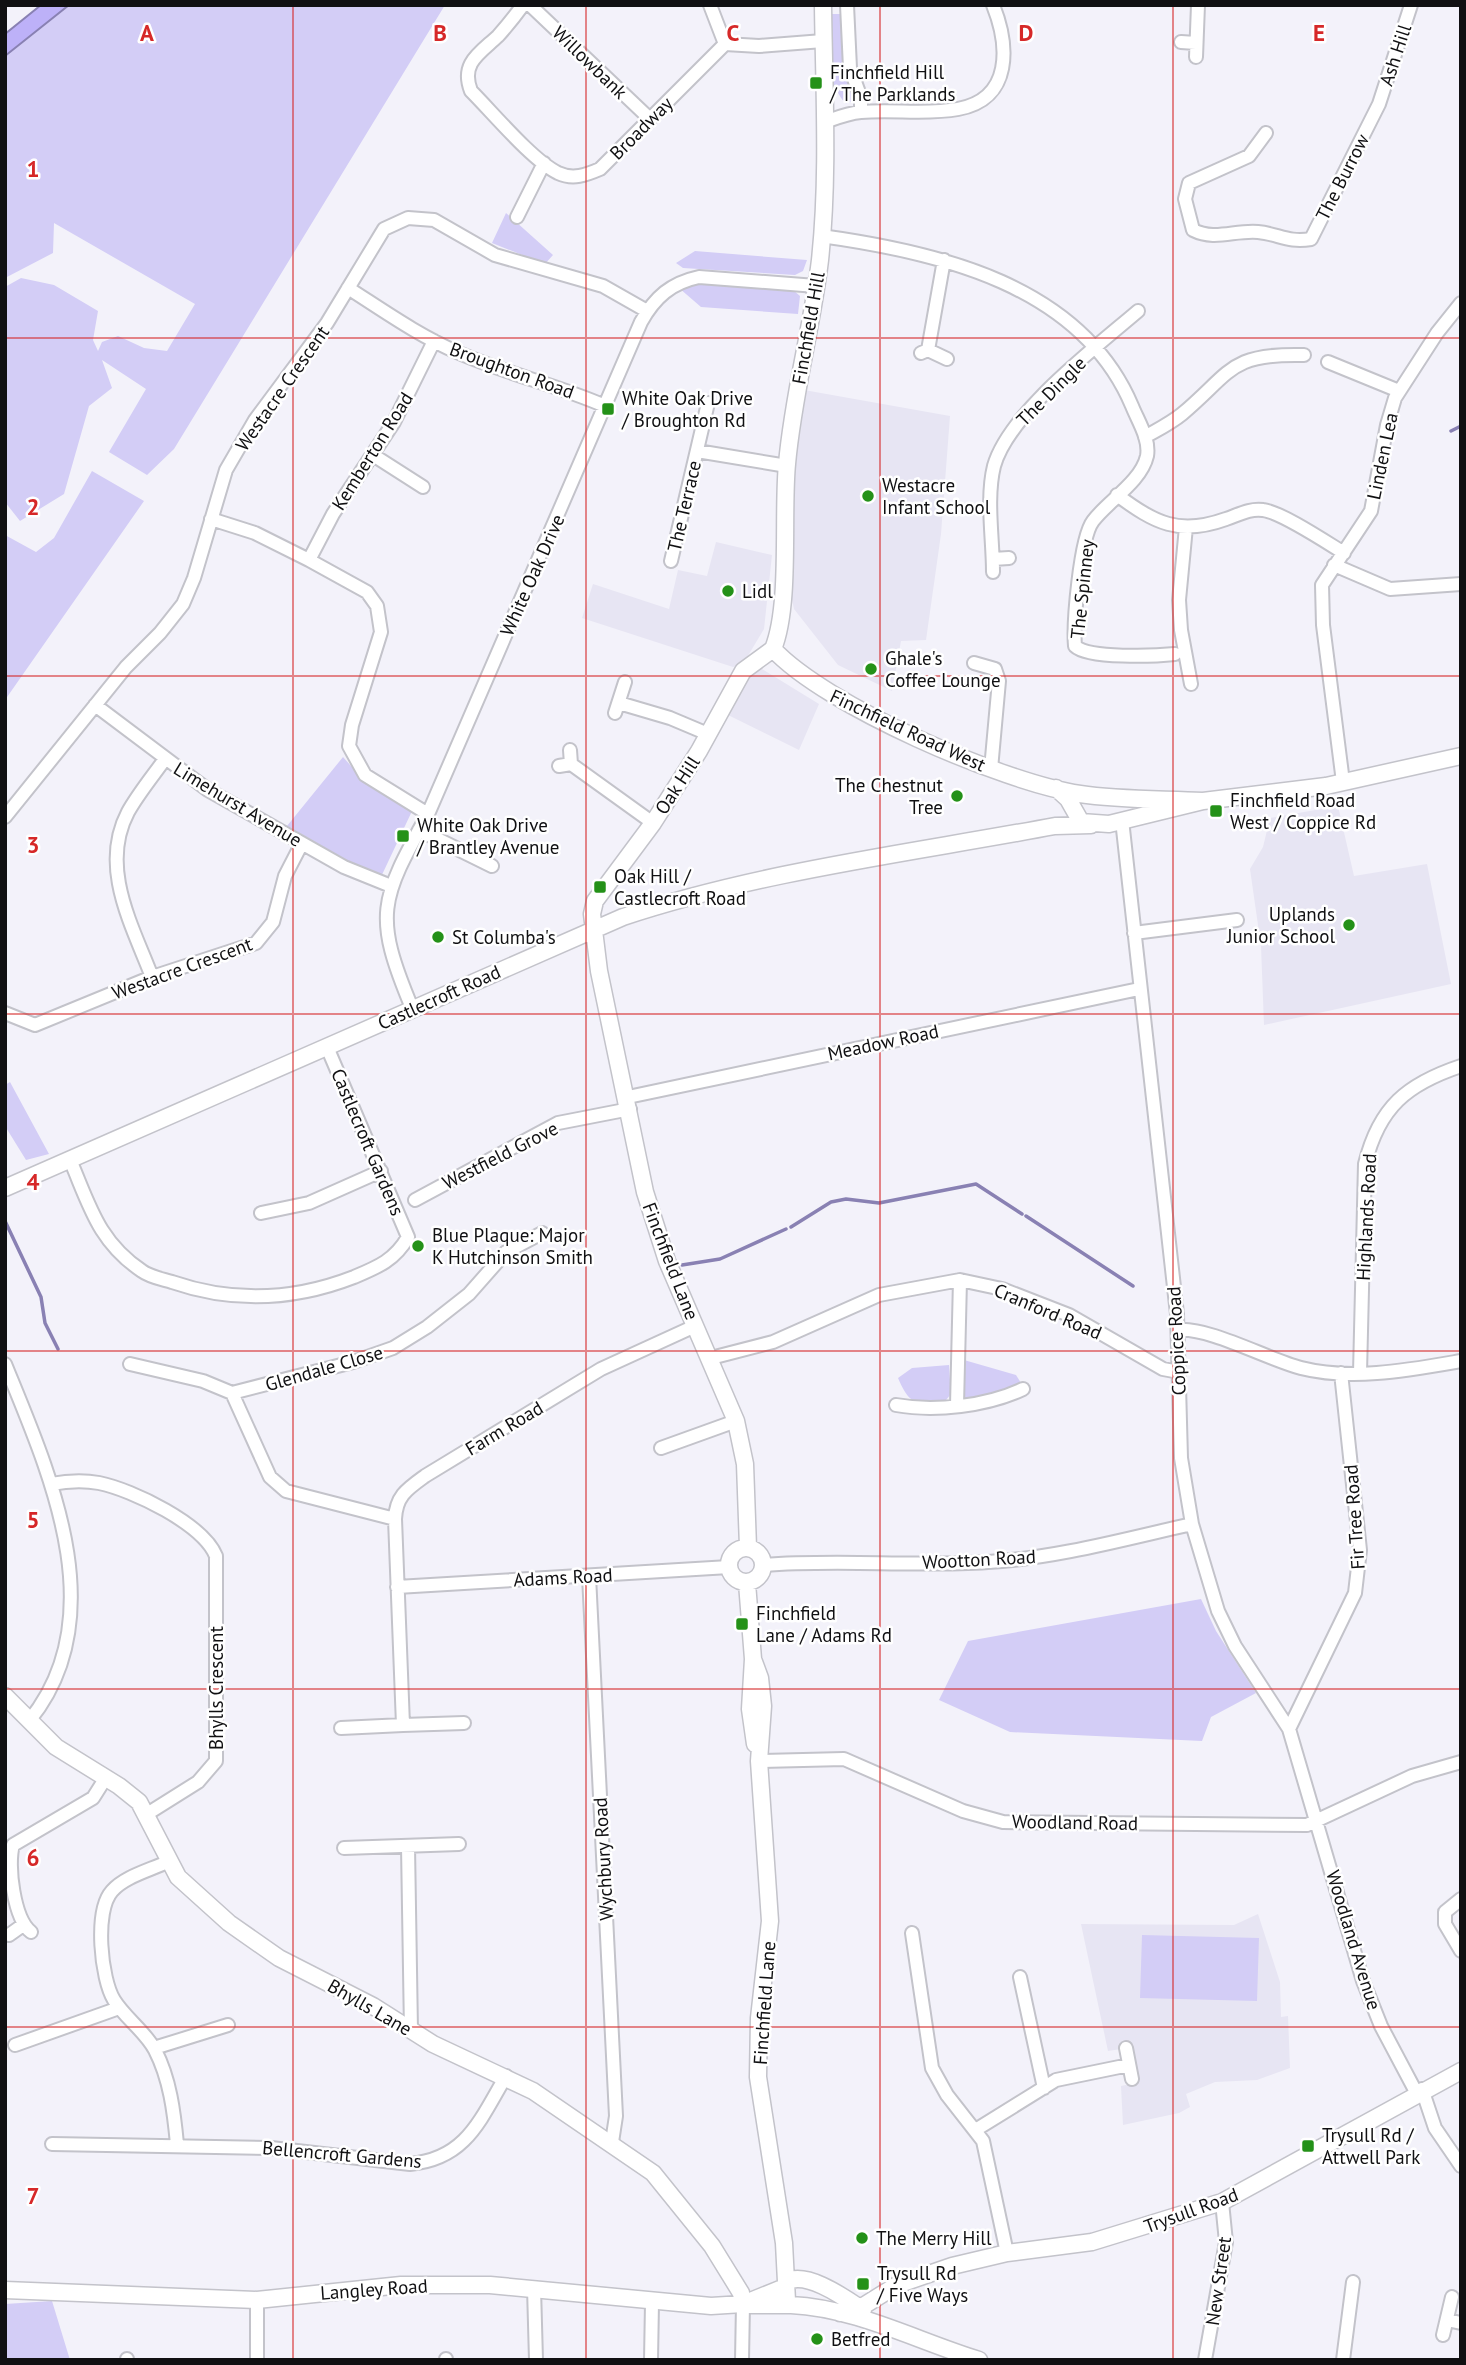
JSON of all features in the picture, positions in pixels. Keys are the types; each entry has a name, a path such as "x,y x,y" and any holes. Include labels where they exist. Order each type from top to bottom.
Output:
{"street":[{"name":"Broadway","path":"523,5 510,23 472,59 467,74 468,83 471,91 544,163 559,174 584,177 600,169 725,44"},
{"name":"Willowbank","path":"530,5 650,119"},
{"path":"710,5 725,44 759,46 823,41"},
{"name":"Finchfield Hill","path":"773,649 778,637 781,603 787,466 797,385 816,286 821,236 825,122 823,5"},
{"path":"847,5 850,68 861,99 861,111"},
{"path":"825,122 861,111 948,111 979,101 994,87 1005,61 1005,38 993,5"},
{"path":"1196,57 1198,5"},
{"name":"Ash Hill","path":"1379,104 1410,5"},
{"path":"1181,42 1196,43"},
{"name":"The Burrow","path":"1266,133 1249,156 1189,183 1185,199 1193,230 1208,237 1257,232 1292,242 1311,239 1379,104"},
{"path":"517,217 544,163"},
{"name":"Westacre Crescent","path":"5,817 95,705 183,604 226,470 250,430 327,323 384,229 399,220 418,217 434,220 483,250 511,262 603,286 647,311"},
{"path":"821,236 944,260 1011,286 1059,317 1096,348 1124,387 1145,437 1182,414 1218,377 1235,366 1269,356 1304,355"},
{"path":"944,260 924,352 947,359"},
{"name":"White Oak Drive","path":"412,1008 396,971 387,935 386,911 391,886 428,814 647,311 663,292 685,280 699,277 816,286"},
{"name":"Broughton Road","path":"348,288 434,341 482,363 556,386 605,406"},
{"name":"Linden Lea","path":"1343,782 1321,603 1324,579 1371,511 1387,425 1399,391 1461,303"},
{"name":"The Dingle","path":"1009,558 993,566 992,481 1000,449 1023,417 1138,311"},
{"name":"Kemberton Road","path":"310,560 333,514 394,422 434,341"},
{"path":"1328,362 1399,391"},
{"name":"The Terrace","path":"671,561 708,403"},
{"name":"The Spinney","path":"1145,437 1147,450 1144,463 1094,519 1085,539 1075,646 1082,651 1126,655 1175,654"},
{"name":"The Terrace","path":"697,451 787,466"},
{"path":"373,454 423,487"},
{"path":"1117,495 1154,521 1186,527 1203,527 1249,510 1267,510 1344,553"},
{"path":"211,519 255,533 367,592 377,606 381,632 352,725 349,746 352,756 365,775 428,814"},
{"path":"1186,527 1179,600 1181,630 1191,684"},
{"path":"1334,565 1390,589 1461,584"},
{"name":"Oak Hill","path":"596,928 592,914 595,901 653,823 743,671 773,649"},
{"name":"Finchfield Road West","path":"773,649 789,666 817,687 991,769 1056,788 1075,803"},
{"path":"974,663 995,669 999,681 991,769"},
{"path":"625,682 617,708 670,718 708,734"},
{"name":"Limehurst Avenue","path":"95,705 208,790 344,867 391,886"},
{"path":"1055,826 1118,826 1203,801 1343,782 1461,756"},
{"path":"152,977 121,894 116,859 127,814 165,759"},
{"path":"567,760 653,823"},
{"path":"1055,826 1075,803 1114,796 1203,801"},
{"path":"1114,796 1122,801 1125,808 1118,826"},
{"path":"1075,803 1082,822 1091,825"},
{"name":"Castlecroft Road","path":"5,1188 71,1162 596,928 652,907 723,889 1055,826"},
{"name":"Coppice Road","path":"1118,826 1133,933 1178,1330 1181,1458 1192,1524 1218,1611 1235,1646 1289,1729 1318,1821"},
{"path":"419,830 492,866"},
{"name":"Westacre Crescent","path":"5,1013 34,1024 152,977 256,943 273,922 285,876 302,843"},
{"path":"1133,933 1237,920"},
{"name":"Finchfield Lane","path":"596,928 599,971 629,1103 643,1185 657,1234 736,1421 745,1464 748,1547"},
{"name":"Meadow Road","path":"629,1103 1139,989"},
{"name":"Castlecroft Gardens","path":"71,1162 100,1233 144,1273 190,1288 245,1296 278,1297 321,1290 392,1259 408,1237 327,1047"},
{"name":"Highlands Road","path":"1360,1373 1366,1164 1369,1149 1380,1122 1407,1091 1426,1078 1461,1066"},
{"name":"Westfield Grove","path":"415,1200 558,1123 629,1103"},
{"path":"261,1213 309,1203 381,1171"},
{"name":"Glendale Close","path":"232,1393 353,1362 393,1348 456,1307 506,1252 542,1233"},
{"path":"957,1405 960,1280"},
{"name":"Cranford Road","path":"711,1358 773,1342 879,1295 960,1280 1002,1289 1069,1315 1163,1369 1179,1372"},
{"name":"Farm Road","path":"403,1725 395,1520 396,1504 400,1496 425,1476 601,1369 695,1326"},
{"path":"1178,1330 1193,1330 1303,1368 1341,1373 1461,1361"},
{"path":"130,1364 203,1381 232,1393 270,1477 286,1490 395,1520"},
{"path":"7,1371 51,1484 68,1552 70,1615 54,1684 29,1721"},
{"name":"Fir Tree Road","path":"1289,1729 1354,1593 1359,1574 1360,1550 1341,1373"},
{"path":"896,1405 915,1408 957,1405 1009,1396 1024,1389"},
{"path":"661,1448 736,1421"},
{"name":"Bhylls Crescent","path":"51,1484 80,1482 125,1490 200,1532 212,1547 216,1569 216,1761 198,1782 147,1814"},
{"name":"Wootton Road","path":"764,1565 840,1561 953,1564 1015,1560 1192,1524"},
{"path":"748,1547 759,1553 764,1565 759,1576 747,1583 732,1576 729,1567 733,1553 748,1547"},
{"name":"Adams Road","path":"397,1587 729,1567"},
{"name":"Wychbury Road","path":"589,1576 616,2116 612,2142"},
{"name":"Finchfield Lane","path":"747,1583 754,1659 760,1678 763,1706 760,1762 770,1921 759,2018 758,2077 784,2244 786,2285"},
{"name":"Bhylls Lane","path":"5,1696 56,1747 129,1793 147,1814 169,1861 187,1887 254,1942 279,1958 373,2006 433,2044 506,2076 612,2142 653,2173 686,2211 727,2269 741,2292 743,2304"},
{"path":"341,1728 464,1723"},
{"name":"Woodland Road","path":"760,1762 844,1759 963,1811 1003,1822 1307,1825 1412,1776 1461,1762"},
{"path":"9,1936 27,1928 11,1867 9,1841 93,1798 105,1779"},
{"name":"Woodland Avenue","path":"1318,1821 1363,1981 1381,2026 1419,2091 1434,2127 1461,2166"},
{"path":"344,1848 459,1844"},
{"path":"408,1846 411,2031"},
{"path":"169,1861 119,1884 103,1905 102,1944 112,1997 154,2049 172,2098 177,2144"},
{"path":"1461,1899 1445,1912 1445,1924 1461,1951"},
{"path":"911,1933 932,2068 947,2095 977,2129 987,2152 1007,2253"},
{"path":"1020,1977 1044,2088"},
{"path":"15,2045 120,2008"},
{"path":"154,2049 223,2032"},
{"path":"1126,2048 1132,2079"},
{"path":"977,2129 1056,2080 1129,2064"},
{"name":"Trysull Road","path":"838,2314 860,2308 897,2285 966,2262 1007,2253 1092,2242 1222,2202 1419,2091 1461,2071"},
{"name":"Bellencroft Gardens","path":"52,2144 177,2144 271,2148 410,2164 428,2162 462,2146 506,2076"},
{"path":"85,2130 85,2144"},
{"name":"New Street","path":"1205,2360 1226,2242 1222,2202"},
{"name":"Finchfield Lane","path":"784,2244 798,2268 822,2287 892,2328"},
{"path":"816,2306 824,2297 822,2287 801,2277 786,2285 791,2305 816,2306 892,2328 979,2360"},
{"path":"1343,2360 1354,2279"},
{"name":"Langley Road","path":"5,2290 257,2300 401,2285 490,2285 652,2303 711,2306 791,2305"},
{"name":"Langley Road","path":"743,2304 786,2285"},
{"name":"Trysull Road","path":"822,2287 897,2285"},
{"path":"534,2288 536,2360"},
{"path":"1443,2335 1452,2297"},
{"path":"257,2300 257,2360"},
{"path":"651,2360 652,2303"},
{"path":"741,2360 743,2304"},
{"path":"1447,2320 1461,2323"}],"shaded area":[{"path":"41,5 69,5 5,56 5,34"},
{"path":"69,5 445,5 174,449 147,475 109,452 146,389 102,360 112,388 89,406 64,494 20,521 5,502 5,287 21,278 54,285 98,311 93,340 98,351 102,342 118,336 144,348 167,351 195,304 54,223 53,253 5,278 5,56"},
{"path":"829,14 843,14 847,76 854,100 846,104 831,73"},
{"path":"506,213 553,255 545,264 492,243"},
{"path":"695,251 807,260 803,271 795,275 683,268 676,263"},
{"path":"701,283 793,290 800,296 798,314 701,307 679,288"},
{"name":"Westacre Infant School","path":"804,390 950,416 941,534 926,640 901,641 892,691 838,665 794,609 789,585 792,466"},
{"path":"92,471 144,501 5,700 5,535 36,552 54,538"},
{"path":"716,542 772,555 764,629 743,664 733,667 582,618 593,584 669,609 678,570 707,576"},
{"path":"757,666 819,704 799,750 728,715 749,675"},
{"path":"343,757 359,775 413,809 380,879 287,826"},
{"name":"Uplands Junior School","path":"1338,806 1354,876 1427,864 1451,984 1264,1025 1261,946 1250,869 1263,847 1270,818"},
{"path":"10,1082 49,1154 26,1160 5,1126 5,1085"},
{"path":"964,1360 1016,1375 1021,1383 1006,1391 966,1399 961,1394"},
{"path":"949,1365 951,1394 946,1400 921,1402 911,1399 898,1378 912,1368"},
{"path":"1201,1599 1216,1631 1256,1693 1211,1717 1202,1741 1010,1732 939,1700 968,1641"},
{"path":"1258,1914 1280,1982 1281,2017 1288,2016 1290,2068 1257,2080 1215,2082 1186,2094 1190,2107 1179,2113 1123,2125 1121,2086 1135,2083 1128,2048 1108,2051 1081,1924 1234,1925"},
{"path":"1142,1935 1259,1938 1257,2001 1140,1998"},
{"path":"52,2301 70,2360 5,2360 5,2304"}],"waterway":[{"path":"1451,431 1461,426"},
{"path":"791,1227 831,1202 846,1199 879,1203 976,1184 1022,1214"},
{"path":"1026,1216 1133,1286"},
{"path":"5,1221 41,1297 45,1323 58,1349"},
{"path":"682,1265 720,1259 786,1229"}],"place":[{"name":"Finchfield Hill / The Parklands","path":"816,83"},
{"name":"White Oak Drive / Broughton Rd","path":"608,409"},
{"name":"Westacre Infant School","path":"868,496"},
{"name":"Lidl","path":"728,591"},
{"name":"Ghale's Coffee Lounge","path":"871,669"},
{"name":"The Chestnut Tree","path":"957,796"},
{"name":"Finchfield Road West / Coppice Rd","path":"1216,811"},
{"name":"White Oak Drive / Brantley Avenue","path":"403,836"},
{"name":"Oak Hill / Castlecroft Road","path":"600,887"},
{"name":"Uplands Junior School","path":"1349,925"},
{"name":"St Columba's","path":"438,937"},
{"name":"Blue Plaque: Major K Hutchinson Smith","path":"418,1246"},
{"name":"Finchfield Lane / Adams Rd","path":"742,1624"},
{"name":"Trysull Rd / Attwell Park","path":"1308,2146"},
{"name":"The Merry Hill","path":"862,2238"},
{"name":"Trysull Rd / Five Ways","path":"863,2284"},
{"name":"Betfred","path":"817,2339"}]}
